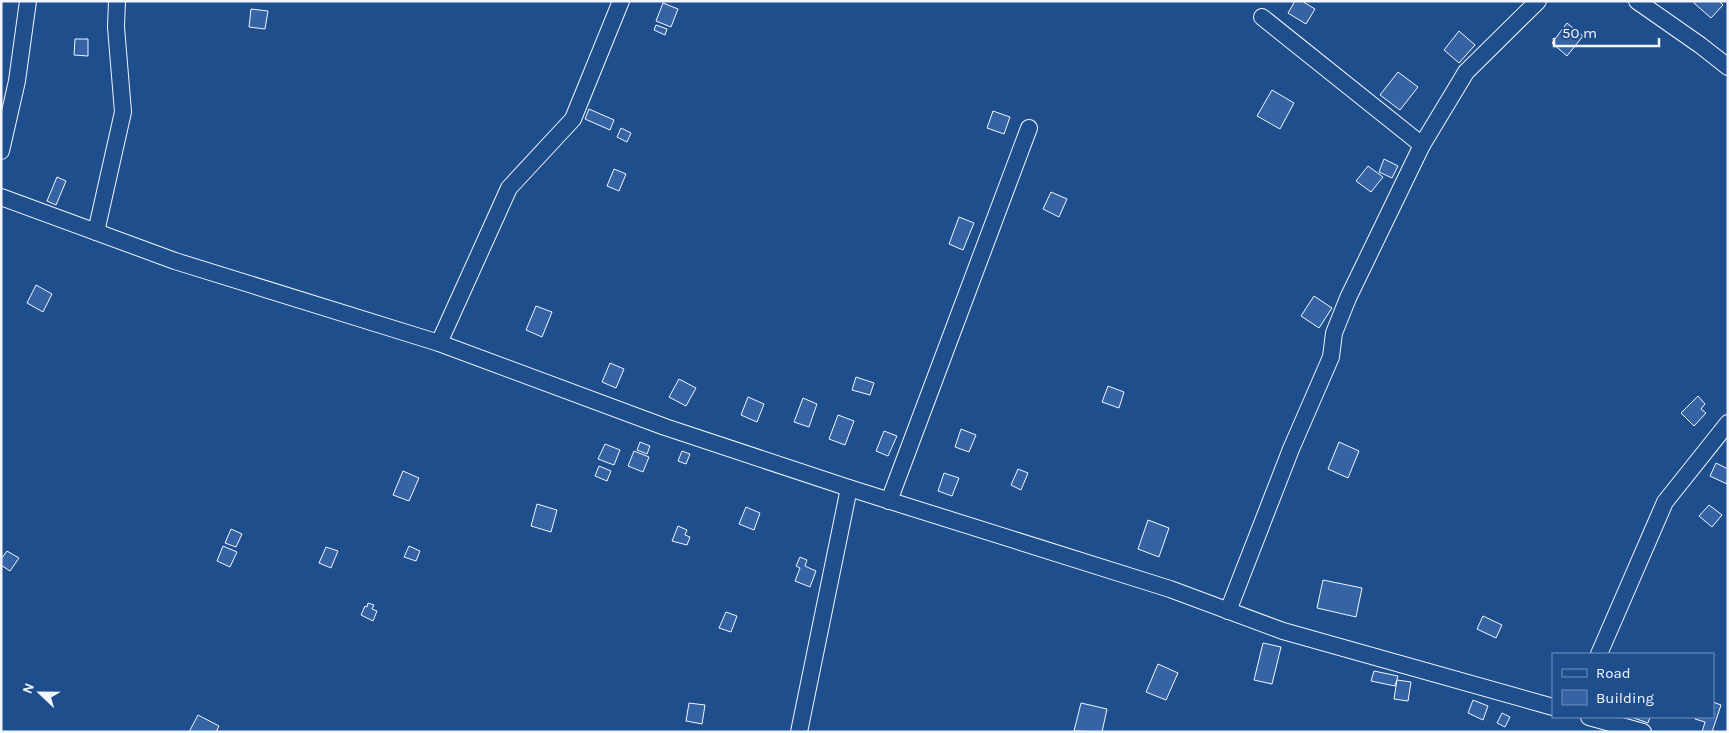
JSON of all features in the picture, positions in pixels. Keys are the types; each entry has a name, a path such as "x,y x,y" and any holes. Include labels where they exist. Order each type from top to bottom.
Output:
{"street":[{"path":"1,151 17,81 28,1"},
{"path":"96,232 123,112 116,28 117,1"},
{"path":"439,344 509,188 572,119 621,1"},
{"path":"1228,611 1291,450 1331,357 1334,333 1348,298 1422,144 1466,72 1538,1"},
{"path":"1637,1 1700,45 1728,68"},
{"path":"1262,17 1422,144"},
{"path":"890,501 1029,128"},
{"path":"1,197 175,261 439,344 665,427 849,488 1170,589 1283,632 1552,706"},
{"path":"1599,653 1665,502 1728,423"},
{"path":"800,732 849,488"},
{"path":"1593,718 1643,732"}],"building":[{"path":"1295,1 1302,1 1315,9 1306,24 1288,13"},
{"path":"1695,1 1719,1 1723,5 1711,18 1694,3"},
{"path":"663,3 678,9 671,27 656,21"},
{"path":"251,9 268,11 265,29 249,27"},
{"path":"1567,23 1583,36 1567,56 1552,43"},
{"path":"656,25 667,29 665,35 654,30"},
{"path":"1459,31 1475,45 1459,63 1444,50"},
{"path":"75,39 88,39 88,56 74,55"},
{"path":"1398,72 1418,87 1400,110 1380,95"},
{"path":"1272,90 1294,103 1280,129 1257,116"},
{"path":"589,109 614,120 610,130 585,119"},
{"path":"993,111 1010,117 1004,134 987,128"},
{"path":"621,128 631,133 627,142 617,137"},
{"path":"1384,159 1398,166 1392,178 1379,172"},
{"path":"1368,166 1383,177 1371,192 1356,181"},
{"path":"614,169 626,174 619,191 607,186"},
{"path":"57,177 66,181 56,205 47,201"},
{"path":"1051,192 1067,199 1059,217 1043,209"},
{"path":"959,217 974,223 963,250 949,244"},
{"path":"36,285 52,294 43,312 27,303"},
{"path":"1314,296 1332,308 1319,328 1301,316"},
{"path":"536,306 552,312 542,337 526,330"},
{"path":"610,363 624,369 616,388 602,382"},
{"path":"856,377 874,383 870,395 852,390"},
{"path":"679,379 696,388 686,406 669,397"},
{"path":"1108,386 1124,392 1119,408 1102,402"},
{"path":"1698,396 1705,404 1701,409 1706,413 1694,426 1681,413"},
{"path":"748,397 764,404 757,422 741,415"},
{"path":"803,398 817,404 809,427 794,422"},
{"path":"838,415 854,421 845,445 829,439"},
{"path":"961,429 976,435 969,452 955,447"},
{"path":"884,431 897,436 888,456 876,451"},
{"path":"640,442 650,446 647,454 637,450"},
{"path":"1339,442 1359,451 1348,478 1328,469"},
{"path":"605,444 620,450 614,465 598,459"},
{"path":"634,451 649,457 643,472 628,466"},
{"path":"682,451 690,454 686,464 678,461"},
{"path":"1716,463 1728,469 1727,484 1710,476"},
{"path":"599,466 611,471 607,481 595,476"},
{"path":"1018,469 1028,473 1021,490 1011,485"},
{"path":"403,471 419,478 409,501 393,495"},
{"path":"944,473 959,478 952,496 938,491"},
{"path":"537,504 557,510 551,532 531,526"},
{"path":"1709,505 1722,515 1712,527 1699,516"},
{"path":"746,507 760,513 754,530 739,524"},
{"path":"1148,520 1169,528 1159,557 1138,549"},
{"path":"678,526 687,530 685,535 690,537 687,545 672,541"},
{"path":"231,529 242,534 236,547 225,543"},
{"path":"223,546 237,552 230,567 217,561"},
{"path":"409,546 420,551 416,561 404,557"},
{"path":"326,547 338,551 331,568 319,563"},
{"path":"7,551 19,558 10,571 1,565 1,559"},
{"path":"800,557 807,560 805,566 816,571 810,587 795,581 800,568 796,566"},
{"path":"1323,580 1362,588 1356,617 1317,608"},
{"path":"368,603 374,605 372,609 377,611 373,621 361,615"},
{"path":"726,612 737,616 731,632 719,628"},
{"path":"1483,616 1502,625 1496,638 1477,629"},
{"path":"1263,643 1281,647 1272,684 1254,680"},
{"path":"1158,664 1178,673 1166,700 1146,692"},
{"path":"1374,671 1398,676 1395,686 1371,681"},
{"path":"1397,680 1411,682 1408,701 1394,699"},
{"path":"1473,700 1488,706 1483,720 1468,713"},
{"path":"1714,702 1721,705 1712,732 1702,732 1705,722 1695,719 1714,718"},
{"path":"689,703 705,705 702,724 686,721"},
{"path":"1081,703 1107,709 1102,732 1074,731"},
{"path":"1502,713 1510,717 1505,727 1497,723"},
{"path":"198,715 219,726 216,732 189,732"},
{"path":"1634,718 1650,718 1648,723"}]}
